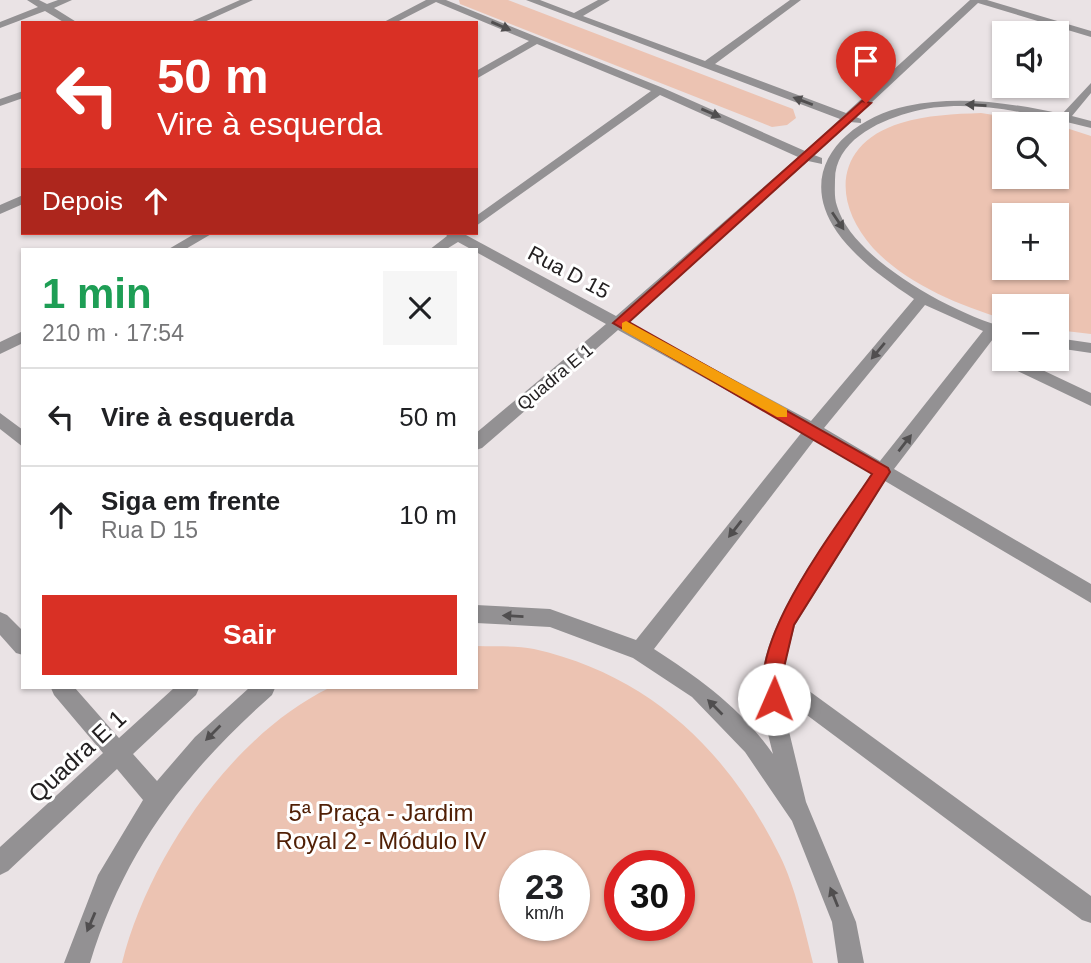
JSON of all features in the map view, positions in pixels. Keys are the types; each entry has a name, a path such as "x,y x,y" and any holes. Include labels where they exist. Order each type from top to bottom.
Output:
{"street":[{"path":"32,0 69,21"},
{"path":"0,25 66,0"},
{"path":"198,21 248,0"},
{"path":"391,21 435,0 659,90 809,155 828,167"},
{"path":"531,0 867,124"},
{"path":"574,18 606,0"},
{"path":"707,65 796,0"},
{"path":"977,0 1091,34"},
{"name":"Quadra E 1","path":"478,441 620,323 850,119 977,0"},
{"path":"478,75 535,41"},
{"path":"1069,112 1091,86"},
{"path":"478,221 659,90"},
{"path":"0,103 21,95"},
{"path":"992,328 922,299 862,255 830,209 828,167 842,143 867,124 906,110 954,104 1009,106 1040,112"},
{"path":"1069,118 1091,125"},
{"path":"0,210 21,200"},
{"path":"178,248 201,235"},
{"path":"439,248 456,235"},
{"name":"Rua D 15","path":"459,235 813,430 1091,594"},
{"path":"640,651 813,430 922,299"},
{"path":"851,963 844,922 800,813 776,723 772,676 786,622 882,472 980,346 992,336"},
{"path":"0,349 21,337"},
{"path":"1069,345 1091,348"},
{"path":"980,346 992,352"},
{"path":"1032,371 1091,400"},
{"path":"0,419 21,438"},
{"path":"478,614 550,618 640,651 699,690 753,744 800,813"},
{"path":"0,621 21,644"},
{"path":"772,676 1091,911"},
{"path":"62,689 157,798"},
{"name":"Quadra E 1","path":"0,863 189,689"},
{"path":"76,963 116,866 157,798 193,754 230,716 264,689"}],"green space":[{"path":"459,0 508,0 793,109 796,118 787,125 772,127 460,4"},
{"path":"992,115 992,189 1069,189 1069,129 1091,136 1091,334 1069,331 1069,294 992,294 992,315 951,300 917,283 887,261 859,230 850,211 846,193 847,175 852,159 863,144 879,132 911,120"},
{"name":"5ª Praça - Jardim Royal 2 - Módulo IV","path":"478,646 534,649 576,661 649,698 681,723 736,783 760,818 780,856 799,909 813,963 122,963 134,923 173,843 198,804 227,769 259,737 293,709 327,689 478,689"}],"slow traffic":[{"path":"626,326 782,413"}],"route":[{"path":"774,699 772,676 786,622 882,472 813,430 620,323 866,103"}]}
